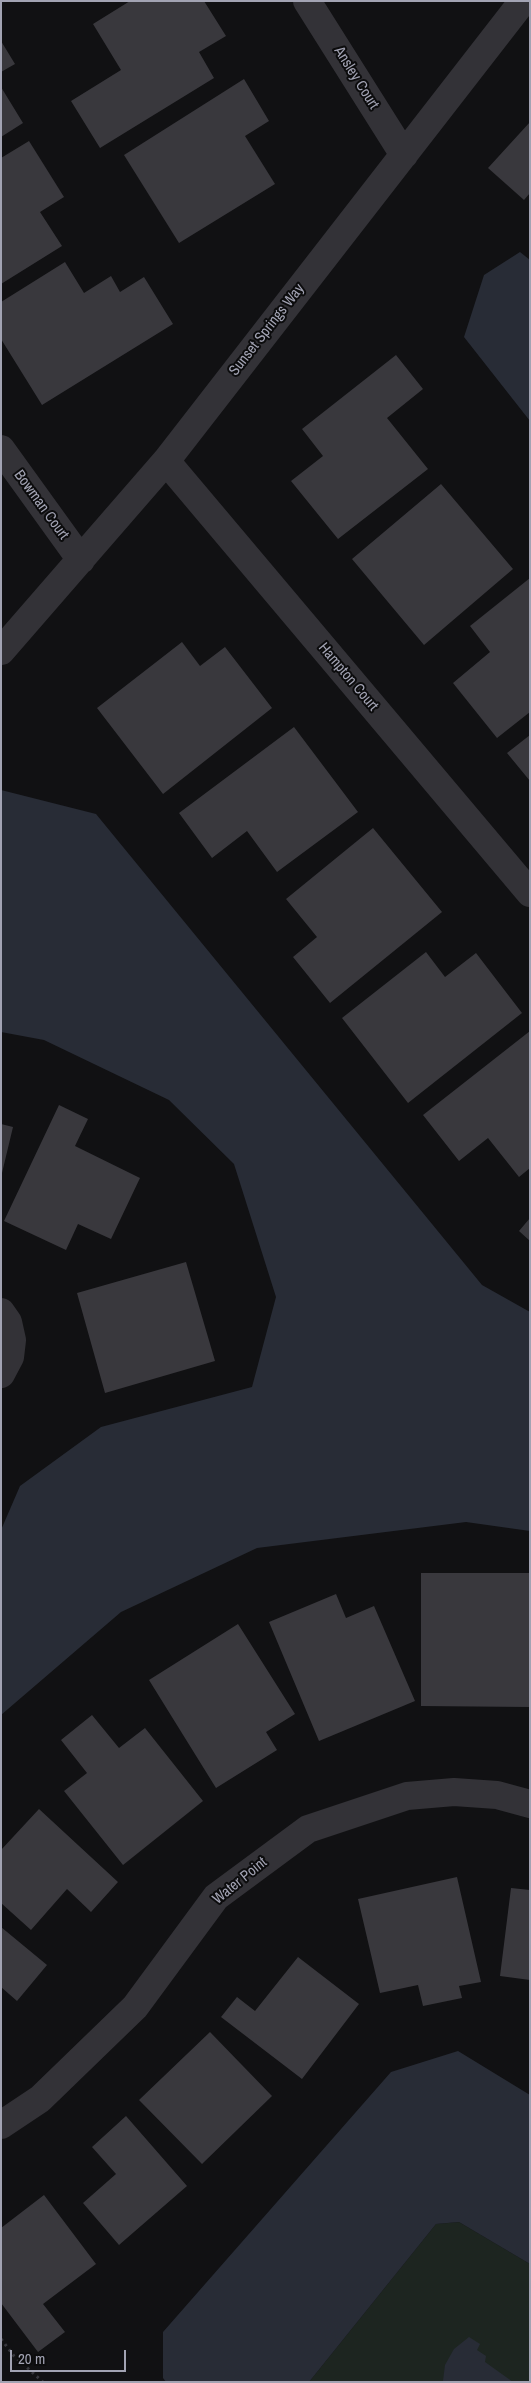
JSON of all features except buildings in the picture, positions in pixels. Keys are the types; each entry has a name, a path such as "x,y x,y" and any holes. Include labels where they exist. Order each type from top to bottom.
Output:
{"street":[{"name":"Ansley Court","path":"308,1 404,155"},
{"name":"Sunset Springs Way","path":"1,651 166,460 523,1"},
{"name":"Bowman Court","path":"1,449 81,560"},
{"name":"Hampton Court","path":"166,460 530,893"},
{"path":"1,1312 8,1322 12,1340 10,1357 1,1374"},
{"name":"Water Point","path":"1,2125 40,2099 134,2007 216,1897 308,1830 407,1796 454,1792 497,1795 530,1804"}],"path":[{"path":"1,2340 14,2356 43,2382"}],"shaded area":[{"path":"520,252 530,260 530,421 464,337 484,275"},
{"path":"1,790 96,814 482,1285 530,1312 530,1531 466,1522 257,1548 121,1612 1,1715 1,1530 20,1486 101,1427 252,1387 276,1297 234,1164 169,1100 44,1040 1,1032"},
{"path":"458,2051 530,2095 530,2264 459,2222 436,2224 309,2382 166,2382 163,2378 163,2332 391,2072"},
{"path":"459,2222 530,2264 530,2382 309,2382 436,2224"},
{"path":"469,2337 480,2344 477,2350 486,2356 485,2362 513,2382 443,2381 445,2365 454,2349"}]}
